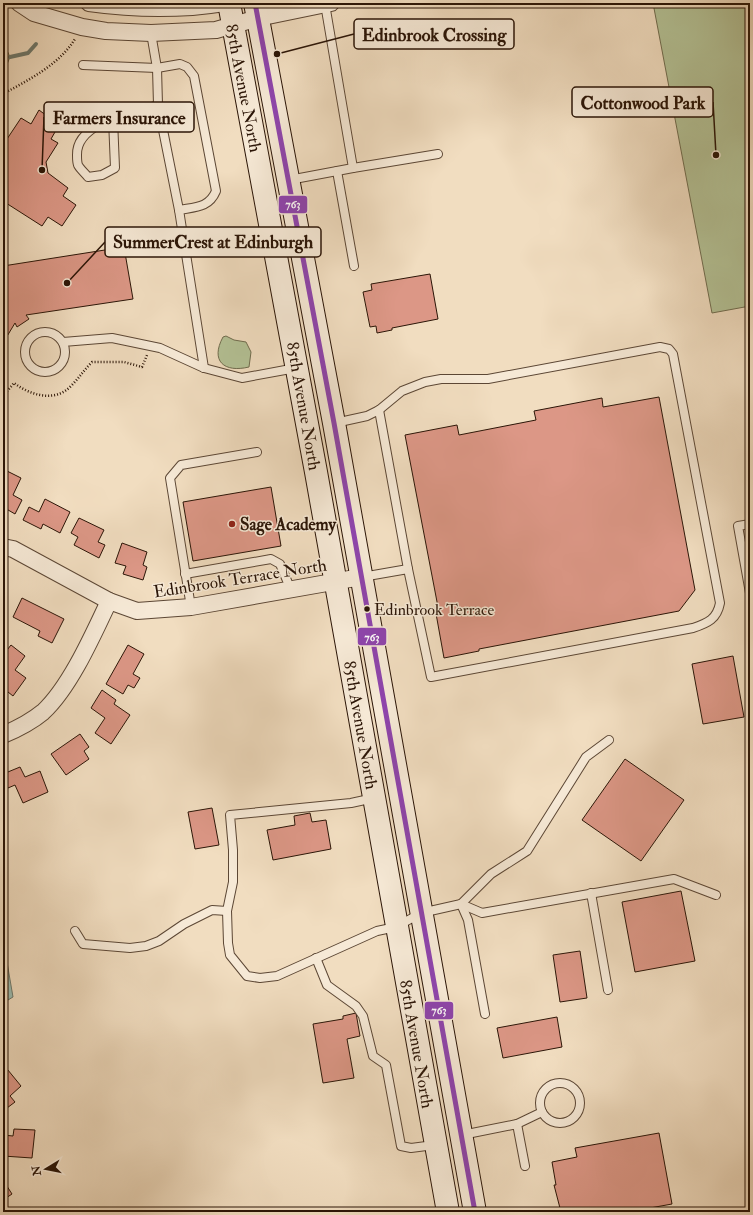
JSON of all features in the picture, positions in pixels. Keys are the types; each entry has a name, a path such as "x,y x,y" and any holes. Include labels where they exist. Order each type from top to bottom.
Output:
{"main road":[{"name":"85th Avenue North","path":"229,3 336,582 396,927 448,1212"},
{"name":"85th Avenue North","path":"256,10 334,423 474,1212"}],"street":[{"path":"19,3 34,13 82,27 151,33 216,30 233,27 256,10"},
{"path":"89,3 151,7 224,3"},
{"path":"229,3 256,10 328,4"},
{"path":"151,7 151,33"},
{"path":"3,547 13,549 109,601 82,654 57,696 43,712 25,724 3,735"},
{"name":"Edinbrook Terrace North","path":"109,601 138,611 191,607 361,577"}],"lane":[{"path":"328,4 353,168"},
{"path":"151,33 157,68 158,105 179,210 204,368"},
{"path":"83,65 157,68 180,64 187,67 194,76 216,191 212,200 203,206 179,210"},
{"path":"113,119 115,168 102,175 88,177 78,164 77,147 84,135 97,125 113,119 158,105"},
{"path":"288,180 438,154"},
{"path":"337,171 354,266"},
{"path":"63,342 65,355 59,367 53,370 40,372 29,364 26,359 26,345 34,335 47,331 54,333 63,342 112,338 152,346 160,348 204,368 242,378 297,368"},
{"path":"334,423 367,416 379,410 402,391 425,382 441,379 488,379 660,348 669,349 673,354 720,603 718,613 711,620 692,628 431,676 408,569 379,410"},
{"path":"191,607 170,478 181,465 257,452"},
{"path":"750,524 738,526 750,593"},
{"path":"185,574 271,559 280,564 290,590"},
{"path":"361,577 408,569"},
{"path":"374,798 351,803 230,815 233,850 233,882 227,911 228,943 230,955 247,976 260,978 277,976 377,931 396,927 421,913 461,904 491,874 527,851 586,757 609,740"},
{"path":"461,904 482,913 674,879 716,896"},
{"path":"591,893 608,990"},
{"path":"461,904 468,920 485,1014"},
{"path":"75,931 83,944 130,948 146,946 159,941 184,924 212,910 227,911"},
{"path":"316,958 327,985 356,1006 363,1016 373,1056 386,1065 401,1146 411,1148 435,1145"},
{"path":"554,1084 568,1085 578,1094 580,1107 578,1113 569,1121 563,1123 551,1121 542,1112 540,1099 548,1087 554,1084"},
{"path":"461,1135 517,1124 542,1112"},
{"path":"517,1124 525,1166"}],"path":[{"path":"3,94 53,62 67,50 76,37"},
{"path":"3,396 14,383 25,392 41,396 59,394 70,387 92,362 124,362 142,367 152,346"}],"green space":[{"path":"653,3 750,3 750,306 712,313"},
{"path":"4,44 10,57 3,74 3,45"},
{"path":"226,336 234,340 246,342 251,352 249,367 233,368 226,366 219,359 219,345 223,337"}],"water":[{"path":"3,939 13,997 3,1003"}],"building":[{"path":"39,110 59,125 51,139 58,143 46,162 48,173 68,188 63,196 76,205 62,226 48,217 42,226 6,203 3,190 3,145 21,118 31,124"},
{"path":"124,247 133,299 26,315 29,319 17,327 15,323 3,343 3,266"},
{"path":"430,274 438,319 392,328 392,330 377,333 376,326 370,327 363,292 372,290 371,284"},
{"path":"659,397 695,590 679,611 479,649 479,651 444,658 435,608 438,607 405,435 457,425 459,435 536,420 534,411 602,398 603,407"},
{"path":"3,469 21,478 13,495 22,500 15,514 3,507"},
{"name":"Sage Academy","path":"271,487 281,546 193,561 183,502"},
{"path":"45,499 70,512 60,533 43,524 41,529 23,520 29,507 39,512"},
{"path":"79,518 104,530 98,542 105,545 99,558 74,545 78,537 71,533"},
{"path":"122,543 147,552 143,565 147,567 143,580 123,574 126,566 115,563"},
{"path":"22,598 64,619 52,643 38,636 40,631 13,617"},
{"path":"11,645 25,656 15,670 26,678 13,696 3,688 3,655"},
{"path":"128,645 144,654 133,674 140,678 134,688 128,685 123,694 106,684"},
{"path":"733,656 744,717 703,724 692,664"},
{"path":"102,690 116,700 114,704 130,715 111,744 95,733 105,718 91,708"},
{"path":"80,734 89,747 84,751 89,759 66,775 51,754"},
{"path":"625,759 684,800 641,861 582,820"},
{"path":"20,767 25,777 40,771 48,792 23,803 15,785 8,788 3,777 3,774"},
{"path":"212,808 219,845 195,849 188,812"},
{"path":"310,813 312,822 326,820 331,849 273,860 267,830 295,825 294,816"},
{"path":"681,891 695,961 635,972 622,902"},
{"path":"580,951 587,998 560,1002 553,955"},
{"path":"356,1013 360,1036 347,1039 354,1078 323,1083 313,1024 343,1019 343,1016"},
{"path":"557,1017 562,1047 503,1058 497,1028"},
{"path":"3,1064 21,1086 10,1096 15,1102 3,1111"},
{"path":"14,1129 35,1130 32,1158 3,1156 3,1135 13,1136"},
{"path":"659,1133 672,1204 628,1212 561,1212 554,1185 556,1185 552,1162 577,1157 575,1148"},
{"path":"3,1180 12,1194 3,1200"}],"waterway":[{"path":"10,57 28,53 36,44"}],"transit line":[{"name":"763","path":"255,3 334,423 475,1212"}],"place":[{"name":"Edinbrook Crossing","path":"277,54"},
{"name":"Cottonwood Park","path":"716,155"},
{"name":"Farmers Insurance","path":"42,170"},
{"name":"SummerCrest at Edinburgh","path":"67,283"},
{"name":"Sage Academy","path":"232,524"},
{"name":"Edinbrook Terrace","path":"367,609"}]}
